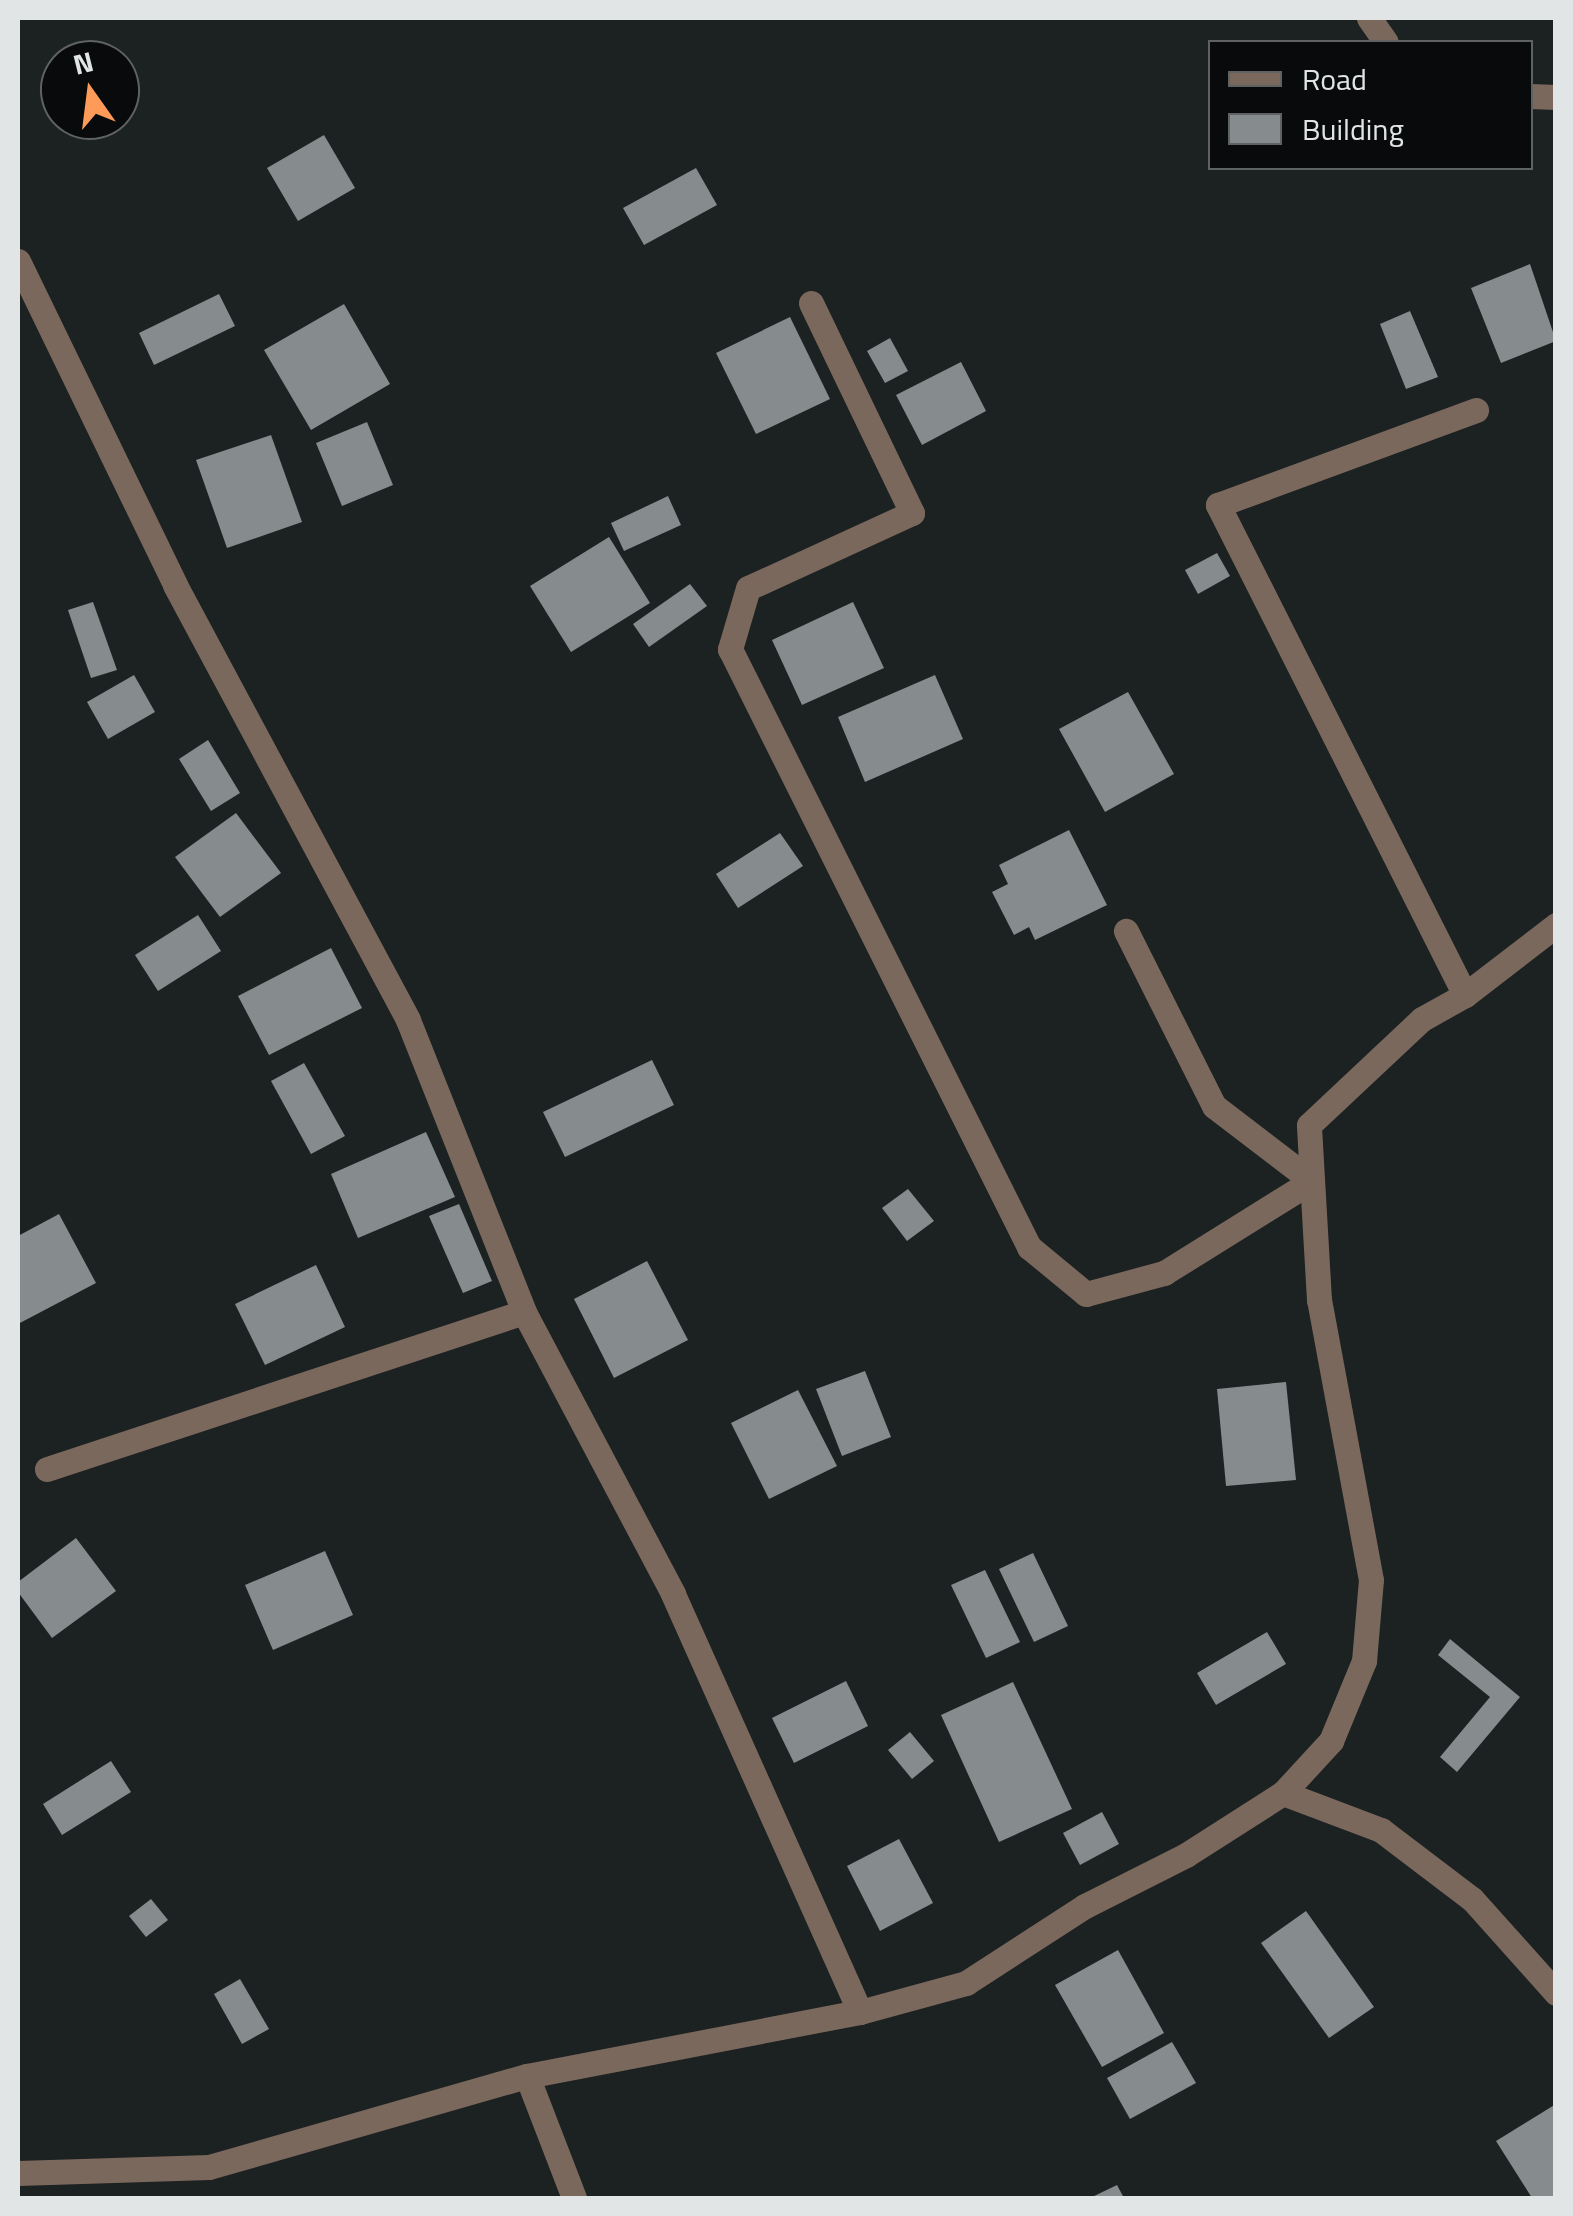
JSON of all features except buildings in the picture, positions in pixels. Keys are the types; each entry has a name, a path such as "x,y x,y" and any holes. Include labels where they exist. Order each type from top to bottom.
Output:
{"street":[{"path":"1369,18 1385,40"},
{"path":"18,262 175,584 408,1020 524,1312 674,1594 860,2012"},
{"path":"811,302 912,512 748,588 730,649 1029,1247 1086,1294 1164,1273 1312,1181"},
{"path":"1465,995 1218,505 1476,410"},
{"path":"18,2173 209,2167 527,2076 860,2012 966,1983 1085,1906 1186,1855 1283,1794 1331,1741 1364,1662 1371,1580 1319,1300 1309,1124 1422,1019 1465,995 1556,926"},
{"path":"1126,931 1214,1106 1312,1181"},
{"path":"47,1469 524,1312"},
{"path":"1283,1794 1381,1830 1472,1899 1556,1993"},
{"path":"527,2076 574,2198"}]}
